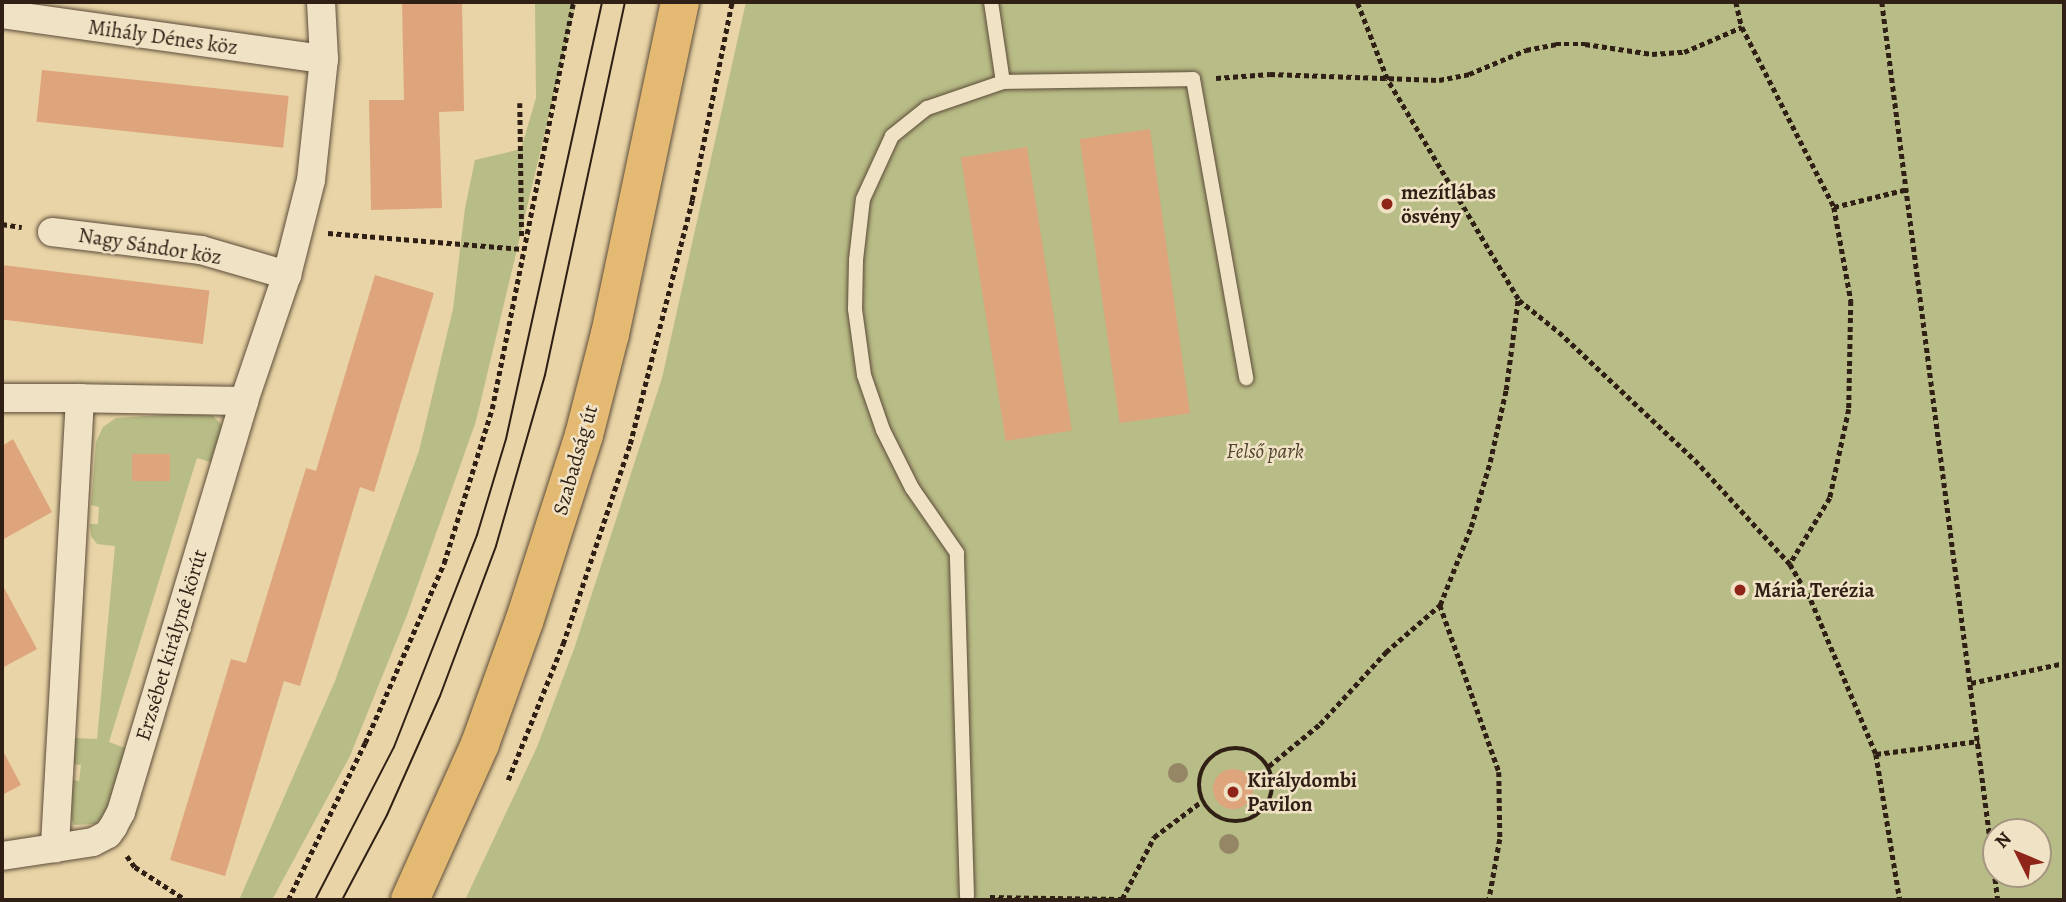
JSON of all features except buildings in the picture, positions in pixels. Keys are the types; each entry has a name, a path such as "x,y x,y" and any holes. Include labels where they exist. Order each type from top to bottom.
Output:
{"main road":[{"name":"Szabadság út","path":"410,900 480,744 524,622 584,435 610,334 680,2"}],"street":[{"name":"Erzsébet királyné körút","path":"108,834 121,812 244,401 287,275 299,231 311,180 324,59 321,2"},
{"name":"Mihály Dénes köz","path":"2,14 324,59"},
{"name":"Nagy Sándor köz","path":"52,232 201,250 287,275"},
{"path":"2,398 244,401"},
{"path":"55,848 80,398"},
{"path":"2,856 93,842 108,834"}],"lane":[{"path":"991,2 1003,82"},
{"path":"967,896 957,553 912,488 883,430 864,374 855,309 856,260 863,199 892,136 927,108 1003,82 1193,79 1246,378"}],"path":[{"path":"288,900 365,743 444,562 492,409 572,2"},
{"path":"1357,2 1387,79 1518,299 1559,332 1695,460 1790,564 1811,600 1876,754 1900,900"},
{"path":"1736,2 1742,27 1834,207 1851,301 1849,409 1830,498 1790,564"},
{"path":"1882,2 1998,900"},
{"path":"1193,79 1270,74 1439,80 1469,74 1526,50 1556,44 1585,44 1652,54 1684,52 1742,27"},
{"path":"520,103 522,249"},
{"path":"1834,207 1908,189"},
{"path":"299,231 522,249"},
{"path":"1269,766 1320,724 1386,652 1440,605 1471,527 1490,462 1506,390 1518,299"},
{"path":"1440,605 1499,772 1500,839 1489,900"},
{"path":"1971,683 2064,663"},
{"path":"1876,754 1979,741"},
{"path":"1237,747 1256,753 1269,766 1275,783 1271,800 1261,814 1246,822 1229,823 1213,815 1202,801 1198,782 1205,764 1219,751 1237,747"},
{"path":"967,896 1002,899 1122,899 1154,837 1202,801"},
{"path":"108,834 135,867 186,900"}],"green space":[{"path":"535,2 576,2 476,421 407,615 350,756 272,900 239,900 335,681 419,451 453,309 465,208 475,160 521,149 536,98"},
{"name":"Felső park","path":"746,2 2064,2 2064,900 465,900 537,747 574,649 662,378"},
{"path":"209,412 223,426 212,456 220,458 211,462 197,458 109,742 128,749 106,814 95,824 74,825 71,818 72,780 79,781 81,765 73,764 75,738 97,739 115,546 97,544 91,536 90,524 98,524 99,507 91,505 96,442 103,427 116,418"}],"tram line":[{"path":"315,900 394,747 477,535 506,439 602,2"},
{"path":"342,900 387,815 440,696 496,546 545,375 625,2"}],"place":[{"name":"mezítlábas ösvény","path":"1387,204"},
{"name":"Mária Terézia","path":"1740,590"},
{"name":"Királydombi Pavilon","path":"1233,792"}]}
